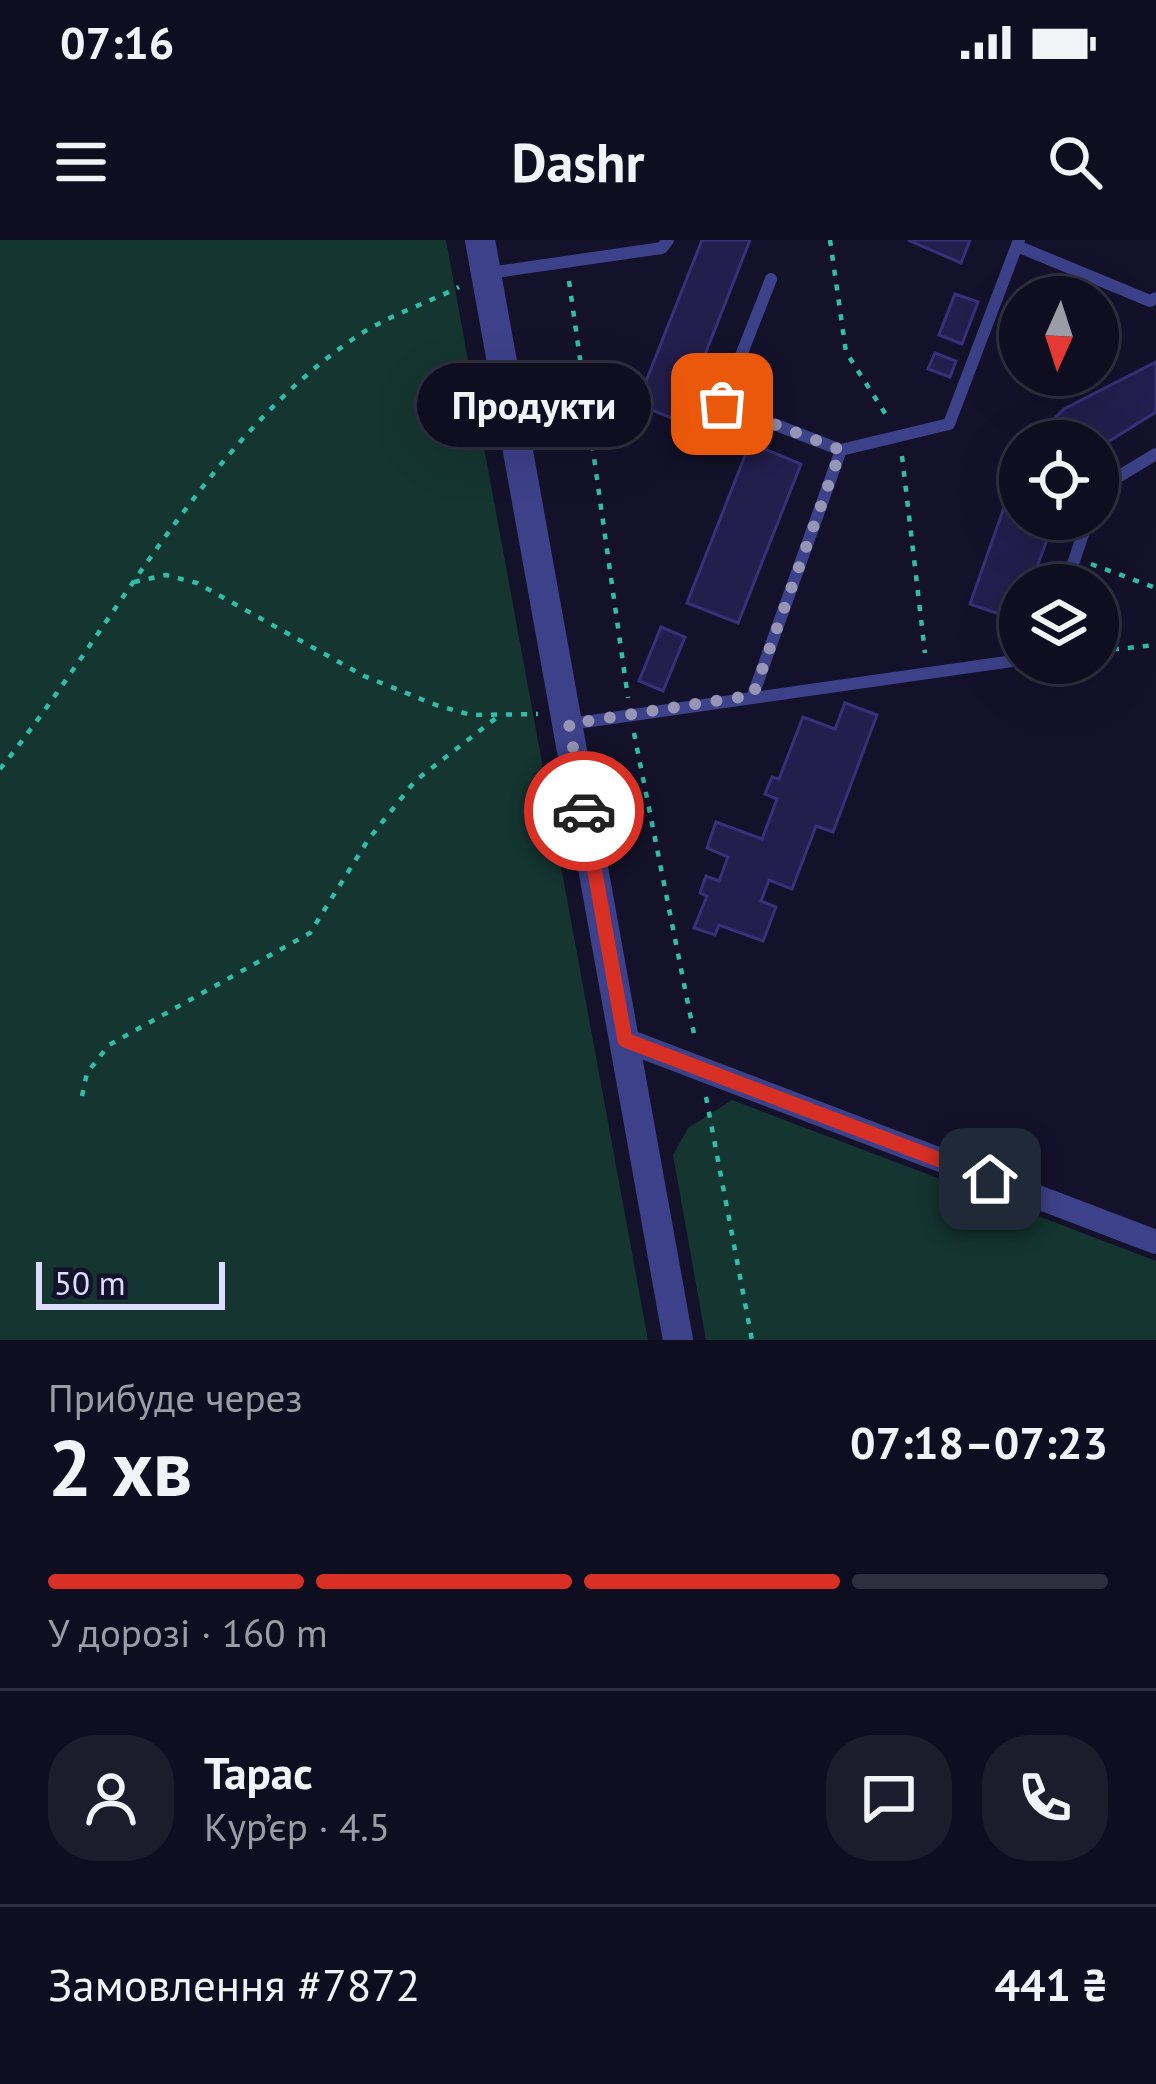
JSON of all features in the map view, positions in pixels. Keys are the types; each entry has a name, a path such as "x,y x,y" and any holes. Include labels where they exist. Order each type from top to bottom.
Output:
{"street":[{"path":"480,240 678,1340"},
{"path":"625,1040 1156,1242"}],"lane":[{"path":"486,274 662,248 668,240"},
{"path":"771,279 722,404 841,450 949,424 1018,243 1150,302 1156,298"},
{"path":"753,695 841,450"},
{"path":"1119,476 1156,454"},
{"path":"1072,564 1080,540"},
{"path":"569,724 999,663"}],"path":[{"path":"566,262 630,713 752,1340"},
{"path":"0,769 62,692 134,582 261,420 353,338 486,274"},
{"path":"1074,557 1156,588"},
{"path":"134,582 166,574 197,583 364,676 471,715 532,712 569,724"},
{"path":"1119,649 1156,645"},
{"path":"82,1096 87,1072 110,1045 310,934 368,840 415,782 500,715"}],"green space":[{"path":"0,240 446,240 648,1340 0,1340"},
{"path":"732,1100 1156,1261 1156,1340 706,1340 673,1155 688,1128"}],"building":[{"path":"702,240 750,240 679,421 637,404"},
{"path":"908,240 970,240 961,263"},
{"path":"955,294 978,302 962,344 939,335"},
{"path":"935,353 956,361 950,377 928,369"},
{"path":"1156,362 1156,412 1119,435 1119,420 1053,420 1089,396 1119,396 1119,381"},
{"path":"750,443 801,464 738,623 687,603"},
{"path":"999,522 999,540 1047,540 1038,564 999,564 999,614 970,604"},
{"path":"661,627 685,637 663,691 639,681"},
{"path":"845,703 877,715 833,832 816,826 792,889 769,880 761,901 776,907 763,941 719,925 715,935 694,928 707,896 700,893 706,876 719,881 728,857 707,848 716,822 762,839 777,799 765,794 772,777 779,779 803,717 835,729"}],"way so far":[{"path":"584,811 569,724 753,695 841,450 722,404"}],"place":[{"name":"Продукти","path":"722,404"}],"route":[{"path":"584,811 625,1040 990,1179"}]}
